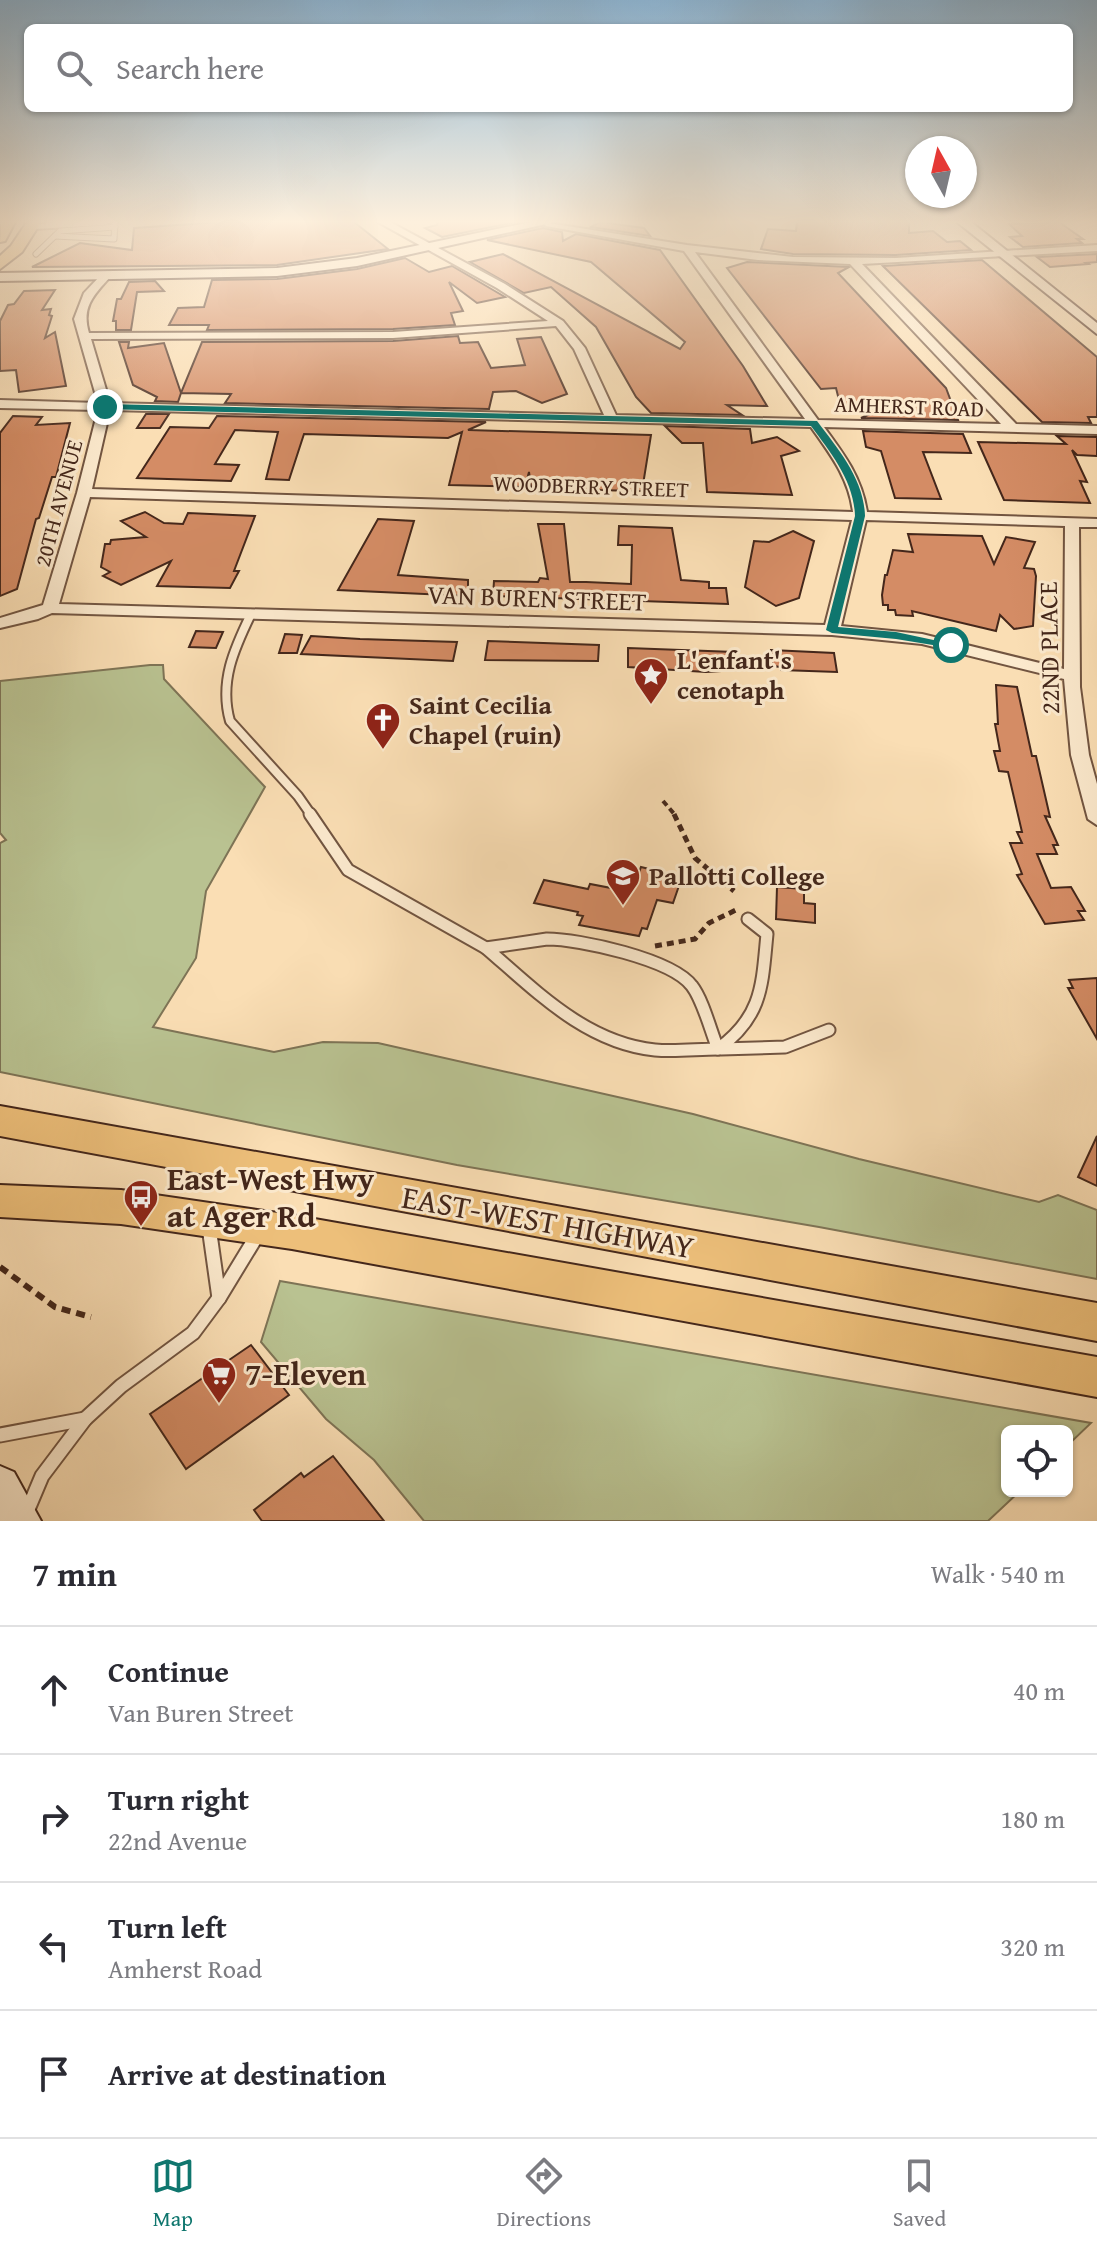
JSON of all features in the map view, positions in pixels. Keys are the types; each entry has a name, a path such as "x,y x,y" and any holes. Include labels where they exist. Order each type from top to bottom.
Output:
{"main road":[{"name":"EAST-WEST HIGHWAY","path":"0,1121 1097,1322"},
{"name":"EAST-WEST HIGHWAY","path":"0,1201 121,1207 262,1228 671,1298 1097,1377"}],"street":[{"path":"89,293 80,313 105,407"},
{"path":"512,293 559,323 579,348 612,419"},
{"path":"719,293 814,423 852,479 860,500 860,516 832,630"},
{"path":"883,293 1013,429"},
{"path":"1051,293 1097,330"},
{"path":"84,336 393,335 559,323"},
{"name":"AMHERST ROAD","path":"0,404 1097,430"},
{"name":"20TH AVENUE","path":"50,608 84,493 105,407"},
{"name":"WOODBERRY STREET","path":"84,493 1097,523"},
{"name":"22ND PLACE","path":"1072,522 1074,641 1071,676 1080,755 1097,819"},
{"name":"VAN BUREN STREET","path":"0,623 32,616 50,608 832,630 922,639 1071,676"},
{"path":"0,1486 22,1521"}],"lane":[{"path":"251,614 235,648 224,686 224,706 230,721 298,796 348,870 486,948 553,1006 597,1034 654,1050 718,1049 785,1047 829,1030"},
{"path":"718,1049 749,1024 758,1007 767,934 748,919"},
{"path":"486,948 547,939 573,939 663,965 692,985 718,1049"},
{"path":"208,1220 219,1298"},
{"path":"22,1521 42,1476 85,1419 121,1386 193,1333 219,1298 262,1228"},
{"path":"0,1435 85,1419"}],"path":[{"path":"663,801 678,818 692,854 707,871 734,891"},
{"path":"630,954 695,939 709,923 736,910"},
{"path":"0,1267 55,1307 91,1317"}],"green space":[{"path":"163,665 164,679 265,787 206,891 196,958 153,1027 274,1052 323,1042 378,1043 693,1114 859,1159 1039,1202 1058,1195 1097,1210 1097,1279 819,1227 457,1165 0,1072 0,843 6,840 0,833 0,681"},
{"path":"280,1281 1091,1423 1073,1440 1073,1425 1001,1425 1001,1497 1014,1497 988,1521 424,1521 374,1460 326,1419 261,1342"}],"building":[{"path":"22,293 53,293 42,310 51,309 49,315 52,316 45,338 55,332 66,386 19,392 16,370 0,371 0,321 8,305 14,304"},
{"path":"124,293 137,293 131,330 116,330 116,321 113,321 117,299 121,299"},
{"path":"208,293 454,293 463,311 451,313 455,325 393,329 207,330 209,325 169,325 178,308 204,307"},
{"path":"464,293 498,293 505,297 477,303"},
{"path":"558,293 576,293 680,349 685,342 627,293 691,293 743,366 767,406 727,405 742,415 651,413 636,397 596,327"},
{"path":"746,293 857,293 946,388 958,420 861,418 882,409 841,408 836,388 821,389"},
{"path":"910,293 1021,293 1097,357 1097,417 1088,417 1091,423 1042,422"},
{"path":"458,336 460,343 478,342 491,368 525,365 517,339 541,337 567,394 542,403 516,391 493,392 489,409 225,403 231,394 181,393 202,342 393,341"},
{"path":"119,342 129,342 128,348 164,343 181,393 178,402 155,401 157,397 133,385"},
{"path":"146,414 169,414 160,428 137,428"},
{"path":"13,416 42,417 36,425 70,423 56,477 52,477 39,518 36,519 17,589 0,596 0,433"},
{"path":"217,416 486,422 468,430 651,435 642,491 540,489 531,487 529,472 525,487 449,485 462,432 448,438 304,434 289,480 266,479 278,432 235,430 215,464 239,465 231,481 137,478 170,427 209,428"},
{"path":"665,426 750,429 752,443 777,437 799,451 781,456 792,495 707,492 703,443 682,443"},
{"path":"863,431 963,434 971,453 923,452 941,499 895,498 881,451 866,447"},
{"path":"1057,436 1097,437 1097,456 1077,455 1072,450 1087,482 1080,481 1090,503 1004,500 978,442 1066,444"},
{"path":"145,512 164,523 183,524 188,513 255,516 234,571 239,571 230,588 157,586 171,561 121,585 103,576 110,572 101,567 105,544 110,544 111,540 146,537 121,521"},
{"path":"378,519 414,521 398,575 468,580 468,596 338,590"},
{"path":"538,524 564,524 570,582 631,584 632,545 618,545 619,526 672,528 681,580 709,582 709,588 726,588 728,604 493,596 494,581 538,582 540,578 548,579"},
{"path":"793,531 814,541 799,598 776,606 745,587 754,541 769,542"},
{"path":"908,534 982,536 994,564 1006,537 1035,542 1024,568 1034,569 1036,576 1033,626 1014,629 1000,615 996,631 912,611 913,616 896,615 895,610 888,610 888,605 883,605 882,595 885,575 893,550 913,552"},
{"path":"196,631 223,632 216,648 189,647"},
{"path":"285,634 302,635 297,653 279,653"},
{"path":"311,636 457,642 453,661 301,654"},
{"path":"488,641 599,645 598,661 485,660"},
{"path":"628,648 734,652 736,670 706,672 628,667"},
{"path":"771,650 834,653 837,672 781,670 781,667 772,666"},
{"path":"996,685 1017,687 1032,756 1036,756 1050,817 1045,816 1058,845 1053,845 1057,854 1037,854 1051,888 1071,887 1085,911 1078,911 1084,920 1045,924 1017,875 1022,874 1010,843 1022,843 1017,832 1022,832 1008,772 999,771 994,751 1000,751 995,724 998,724"},
{"path":"641,867 682,877 673,903 657,900 647,929 642,928 639,936 579,925 583,916 577,915 578,912 534,903 544,880 588,889 590,884 632,892"},
{"path":"777,887 804,889 804,903 815,904 815,923 776,919"},
{"path":"1097,978 1097,1039 1068,988 1073,988 1069,980"},
{"path":"1097,1136 1097,1186 1078,1177"},
{"name":"7-Eleven","path":"251,1345 289,1395 186,1469 150,1414"},
{"path":"333,1456 384,1521 262,1521 254,1510 301,1473 304,1477"}],"place":[{"name":"L'enfant's cenotaph","path":"651,706"},
{"name":"Saint Cecilia Chapel (ruin)","path":"383,751"},
{"name":"Pallotti College","path":"623,907"},
{"name":"East-West Hwy at Ager Rd","path":"141,1228"},
{"name":"7-Eleven","path":"219,1405"}],"route":[{"path":"105,407 814,423 842,461 860,500 860,516 832,630 896,635 951,645"}]}
